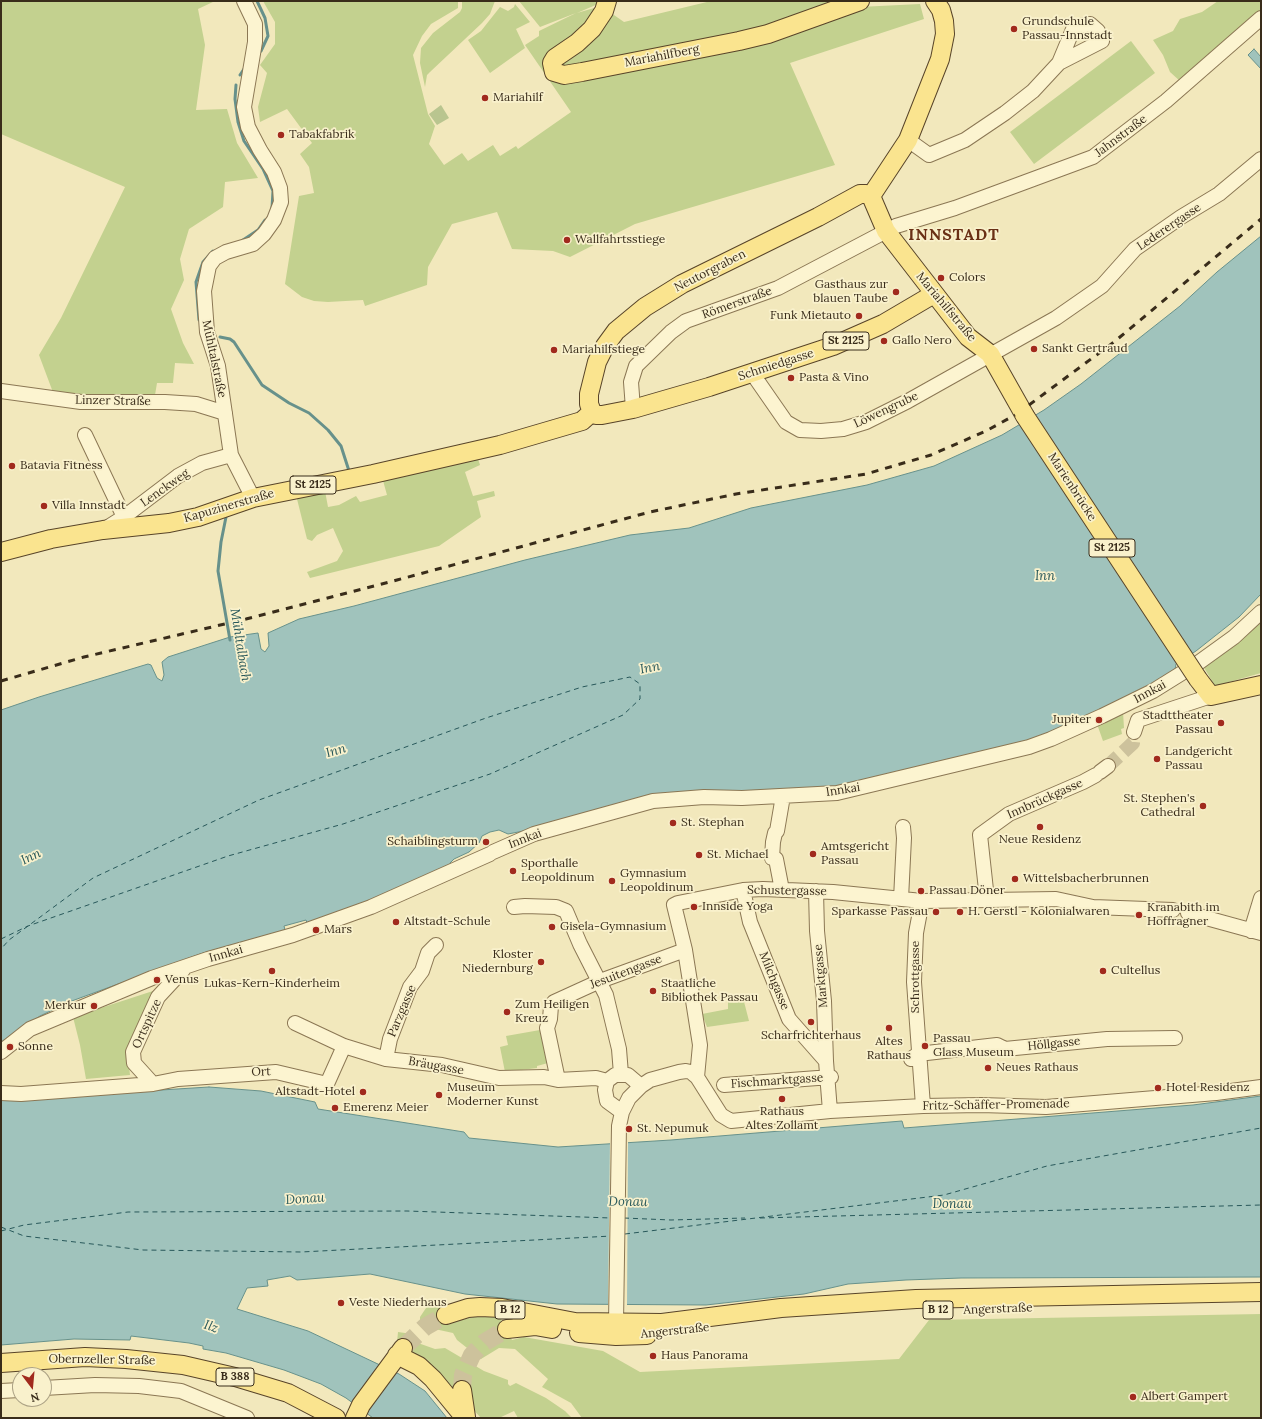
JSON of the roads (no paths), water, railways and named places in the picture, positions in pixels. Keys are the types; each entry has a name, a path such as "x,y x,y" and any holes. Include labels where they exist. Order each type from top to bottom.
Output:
{"main road":[{"name":"Mariahilfberg","path":"607,1 604,11 592,29 577,43 555,58 552,63 554,72 564,75 582,72 739,41 768,34 860,1"},
{"path":"871,196 908,140 940,59 945,34 941,10 935,1"},
{"name":"Neutorgraben","path":"592,412 589,404 589,394 597,362 605,346 616,331 645,308 682,284 860,194 871,196"},
{"name":"Mariahilfstraße","path":"871,196 886,231 968,337 990,354 1025,416"},
{"name":"Schmiedgasse","path":"632,409 752,373 833,346 883,324 934,294"},
{"name":"St 2125","path":"592,412 596,415 602,415 632,409"},
{"name":"Kapuzinerstraße","path":"1,552 31,543 103,530 169,523 198,517 253,498 373,474 500,445 582,421 592,412"},
{"name":"Marienbrücke","path":"1025,416 1198,679 1211,696"},
{"path":"1211,696 1261,685"},
{"name":"Angerstraße","path":"507,1329 534,1326 573,1333 616,1330 781,1308 916,1299 1261,1292"},
{"name":"Angerstraße","path":"446,1315 468,1308 502,1308 616,1330 670,1333 781,1319 928,1310 1261,1304"},
{"path":"358,1412 398,1354 419,1366 433,1379 465,1418"},
{"name":"Obernzeller Straße","path":"1,1363 85,1357 134,1359 183,1365 235,1377 288,1393 336,1418"},
{"path":"462,1390 465,1418"}],"street":[{"name":"Mühltalstraße","path":"244,1 255,24 255,42 244,108 248,126 260,150 274,172 280,188 281,202 274,220 264,234 253,244 226,252 215,258 209,266 204,291 207,332 218,366 231,455 253,498"},
{"name":"Jahnstraße","path":"886,231 896,226 966,204 1093,158 1166,101 1261,18"},
{"path":"908,140 929,155 965,140 1005,113 1033,91 1059,64"},
{"name":"Lederergasse","path":"990,354 1041,328 1102,286 1135,249 1181,217 1219,194 1261,159"},
{"name":"Römerstraße","path":"632,409 631,382 636,366 671,332 686,321 778,288 886,231"},
{"name":"Löwengrube","path":"752,373 786,422 800,430 821,431 843,429 866,422 908,401 990,354"},
{"name":"Linzer Straße","path":"1,391 81,402 165,402 196,404 225,413"},
{"path":"85,435 124,517"},
{"name":"Lenckweg","path":"103,530 124,517 178,476 202,464 231,455"},
{"name":"Innkai","path":"185,968 208,959 293,935 371,907 534,834 653,801 704,797 742,798 837,793 1028,747 1051,739 1153,691 1180,675 1234,636 1261,612"},
{"path":"1134,732 1138,720 1211,696"},
{"name":"Innbrückgasse","path":"987,899 979,839 983,832 1008,814 1083,782 1101,771"},
{"path":"782,890 776,859 772,858 773,842 777,831 783,796"},
{"path":"901,899 904,838 903,827"},
{"name":"Schustergasse","path":"685,950 674,905 743,890 816,891 922,901 1030,898 1070,901 1093,907 1173,910"},
{"name":"Milchgasse","path":"743,890 750,922 788,1019 826,1061"},
{"name":"Marktgasse","path":"816,891 817,931 824,1001 826,1061 829,1077 830,1112"},
{"path":"1192,913 1256,932 1261,898"},
{"name":"Schrottgasse","path":"922,901 916,933 914,982 915,1056 923,1106"},
{"path":"514,907 556,907 566,911 580,944 606,995 619,1049 622,1074"},
{"name":"Parzgasse","path":"386,1059 390,1039 410,987 422,972 428,953 436,945"},
{"path":"616,1330 621,1119 629,1098 641,1086 650,1080 686,1071 697,1077 700,1045 685,950"},
{"name":"Jesuitengasse","path":"558,1080 547,1028 554,1002 600,981 685,950"},
{"name":"Ortspitze","path":"1,1052 30,1029 90,1006 152,978 185,968"},
{"name":"Ortspitze","path":"153,1084 134,1063 133,1052 158,997 185,968"},
{"name":"Bräugasse","path":"295,1023 344,1046 386,1059 442,1065 499,1078 544,1077 558,1080 596,1078 607,1081"},
{"name":"Höllgasse","path":"915,1056 996,1045 1005,1049 1107,1039 1175,1038"},
{"name":"Ort","path":"153,1084 178,1078 276,1072 327,1084 344,1046"},
{"path":"621,1119 607,1100 605,1090 607,1081 615,1075 628,1074 641,1086"},
{"name":"Fritz-Schäffer-Promenade","path":"697,1077 721,1115 731,1121 830,1112 923,1106 982,1105 1046,1107 1216,1093 1261,1087"},
{"name":"Fischmarktgasse","path":"724,1085 829,1077"},
{"path":"1,1093 21,1094 153,1084"},
{"path":"52,1388 95,1385 139,1386 181,1391 247,1418"},
{"path":"1,1391 12,1390"}],"water":[{"path":"1254,49 1261,57 1261,69 1248,55"},
{"name":"Inn","path":"1261,236 1261,594 1239,617 1196,651 1176,664 1175,670 1155,683 1090,715 1030,740 843,786 720,793 508,834 499,830 490,832 482,836 479,843 469,852 454,859 450,863 452,867 371,900 307,923 306,920 284,926 285,930 203,953 69,1002 40,1016 1,1042 1,710 148,664 151,665 157,678 162,681 164,675 162,662 168,657 230,637 258,633 261,649 265,652 269,646 268,633 299,619 354,606 525,560 630,535 689,528 751,508 867,485 934,466 1002,435 1044,410 1081,384 1180,306 1217,272"},
{"path":"209,1087 261,1091 315,1102 318,1109 464,1132 469,1138 558,1147 671,1140 902,1121 904,1128 1193,1105 1261,1096 1261,1277 961,1278 906,1280 848,1284 804,1294 706,1305 557,1304 465,1294 370,1274 297,1280 290,1276 267,1280 268,1286 247,1288 237,1309 308,1331 399,1374 425,1391 447,1418 373,1418 346,1398 321,1384 284,1370 226,1353 203,1349 203,1346 189,1343 131,1336 130,1340 74,1339 1,1345 1,1100"}],"waterway":[{"name":"Mühltalbach","path":"257,1 265,18 268,36 261,51"},
{"name":"Mühltalbach","path":"240,75 244,69"},
{"name":"Mühltalbach","path":"236,85 235,99 238,122 244,141 263,169 273,191 272,208"},
{"name":"Mühltalbach","path":"243,240 258,230 265,220"},
{"name":"Mühltalbach","path":"199,320 196,282 203,262 213,251"},
{"path":"220,337 230,339 234,342 262,385 289,403 309,413 328,430 341,446 350,474"},
{"name":"Mühltalbach","path":"226,517 221,542 218,571 230,640"}],"tunnel":[{"path":"1108,766 1133,743 1134,732"},
{"path":"403,1348 425,1327 446,1315"},
{"path":"462,1390 463,1375 472,1355 485,1342 507,1329"}],"railway":[{"path":"1029,405 1114,342 1261,219"},
{"path":"1,681 84,657 246,619 650,512 736,494 866,474 931,455 986,431 1015,415"}],"place":[{"name":"Grundschule Passau-Innstadt","path":"1014,29"},
{"name":"Mariahilf","path":"485,98"},
{"name":"Tabakfabrik","path":"281,135"},
{"name":"Wallfahrtsstiege","path":"567,240"},
{"name":"Colors","path":"941,278"},
{"name":"Gasthaus zur blauen Taube","path":"896,292"},
{"name":"Funk Mietauto","path":"859,316"},
{"name":"Gallo Nero","path":"884,341"},
{"name":"Sankt Gertraud","path":"1034,349"},
{"name":"Mariahilfstiege","path":"554,350"},
{"name":"Pasta & Vino","path":"791,378"},
{"name":"Batavia Fitness","path":"12,466"},
{"name":"Villa Innstadt","path":"44,506"},
{"name":"Jupiter","path":"1099,720"},
{"name":"Stadttheater Passau","path":"1221,723"},
{"name":"Landgericht Passau","path":"1157,759"},
{"name":"St. Stephen's Cathedral","path":"1203,806"},
{"name":"St. Stephan","path":"673,823"},
{"name":"Neue Residenz","path":"1040,827"},
{"name":"Schaiblingsturm","path":"486,842"},
{"name":"Amtsgericht Passau","path":"813,854"},
{"name":"St. Michael","path":"699,855"},
{"name":"Sporthalle Leopoldinum","path":"513,871"},
{"name":"Wittelsbacherbrunnen","path":"1015,879"},
{"name":"Gymnasium Leopoldinum","path":"612,881"},
{"name":"Passau Döner","path":"921,891"},
{"name":"Innside Yoga","path":"694,907"},
{"name":"Sparkasse Passau","path":"936,912"},
{"name":"H. Gerstl - Kolonialwaren","path":"960,912"},
{"name":"Kranabith im Hoffragner","path":"1139,915"},
{"name":"Altstadt-Schule","path":"396,922"},
{"name":"Gisela-Gymnasium","path":"552,927"},
{"name":"Mars","path":"316,930"},
{"name":"Kloster Niedernburg","path":"541,962"},
{"name":"Lukas-Kern-Kinderheim","path":"272,971"},
{"name":"Cultellus","path":"1103,971"},
{"name":"Venus","path":"157,980"},
{"name":"Staatliche Bibliothek Passau","path":"653,991"},
{"name":"Merkur","path":"94,1006"},
{"name":"Zum Heiligen Kreuz","path":"507,1012"},
{"name":"Scharfrichterhaus","path":"811,1022"},
{"name":"Altes Rathaus","path":"889,1028"},
{"name":"Passau Glass Museum","path":"925,1046"},
{"name":"Sonne","path":"10,1047"},
{"name":"Neues Rathaus","path":"988,1068"},
{"name":"Hotel Residenz","path":"1158,1088"},
{"name":"Altstadt-Hotel","path":"363,1092"},
{"name":"Museum Moderner Kunst","path":"439,1095"},
{"name":"Rathaus Altes Zollamt","path":"782,1099"},
{"name":"Emerenz Meier","path":"335,1108"},
{"name":"St. Nepumuk","path":"629,1129"},
{"name":"Veste Niederhaus","path":"341,1303"},
{"name":"Haus Panorama","path":"653,1356"},
{"name":"Albert Gampert","path":"1133,1397"}],"district":[{"name":"INNSTADT","path":"954,235"}],"water label":[{"name":"Donau","path":"305,1199"},
{"name":"Donau","path":"628,1202"},
{"name":"Donau","path":"952,1204"},
{"name":"Ilz","path":"211,1327"}]}
